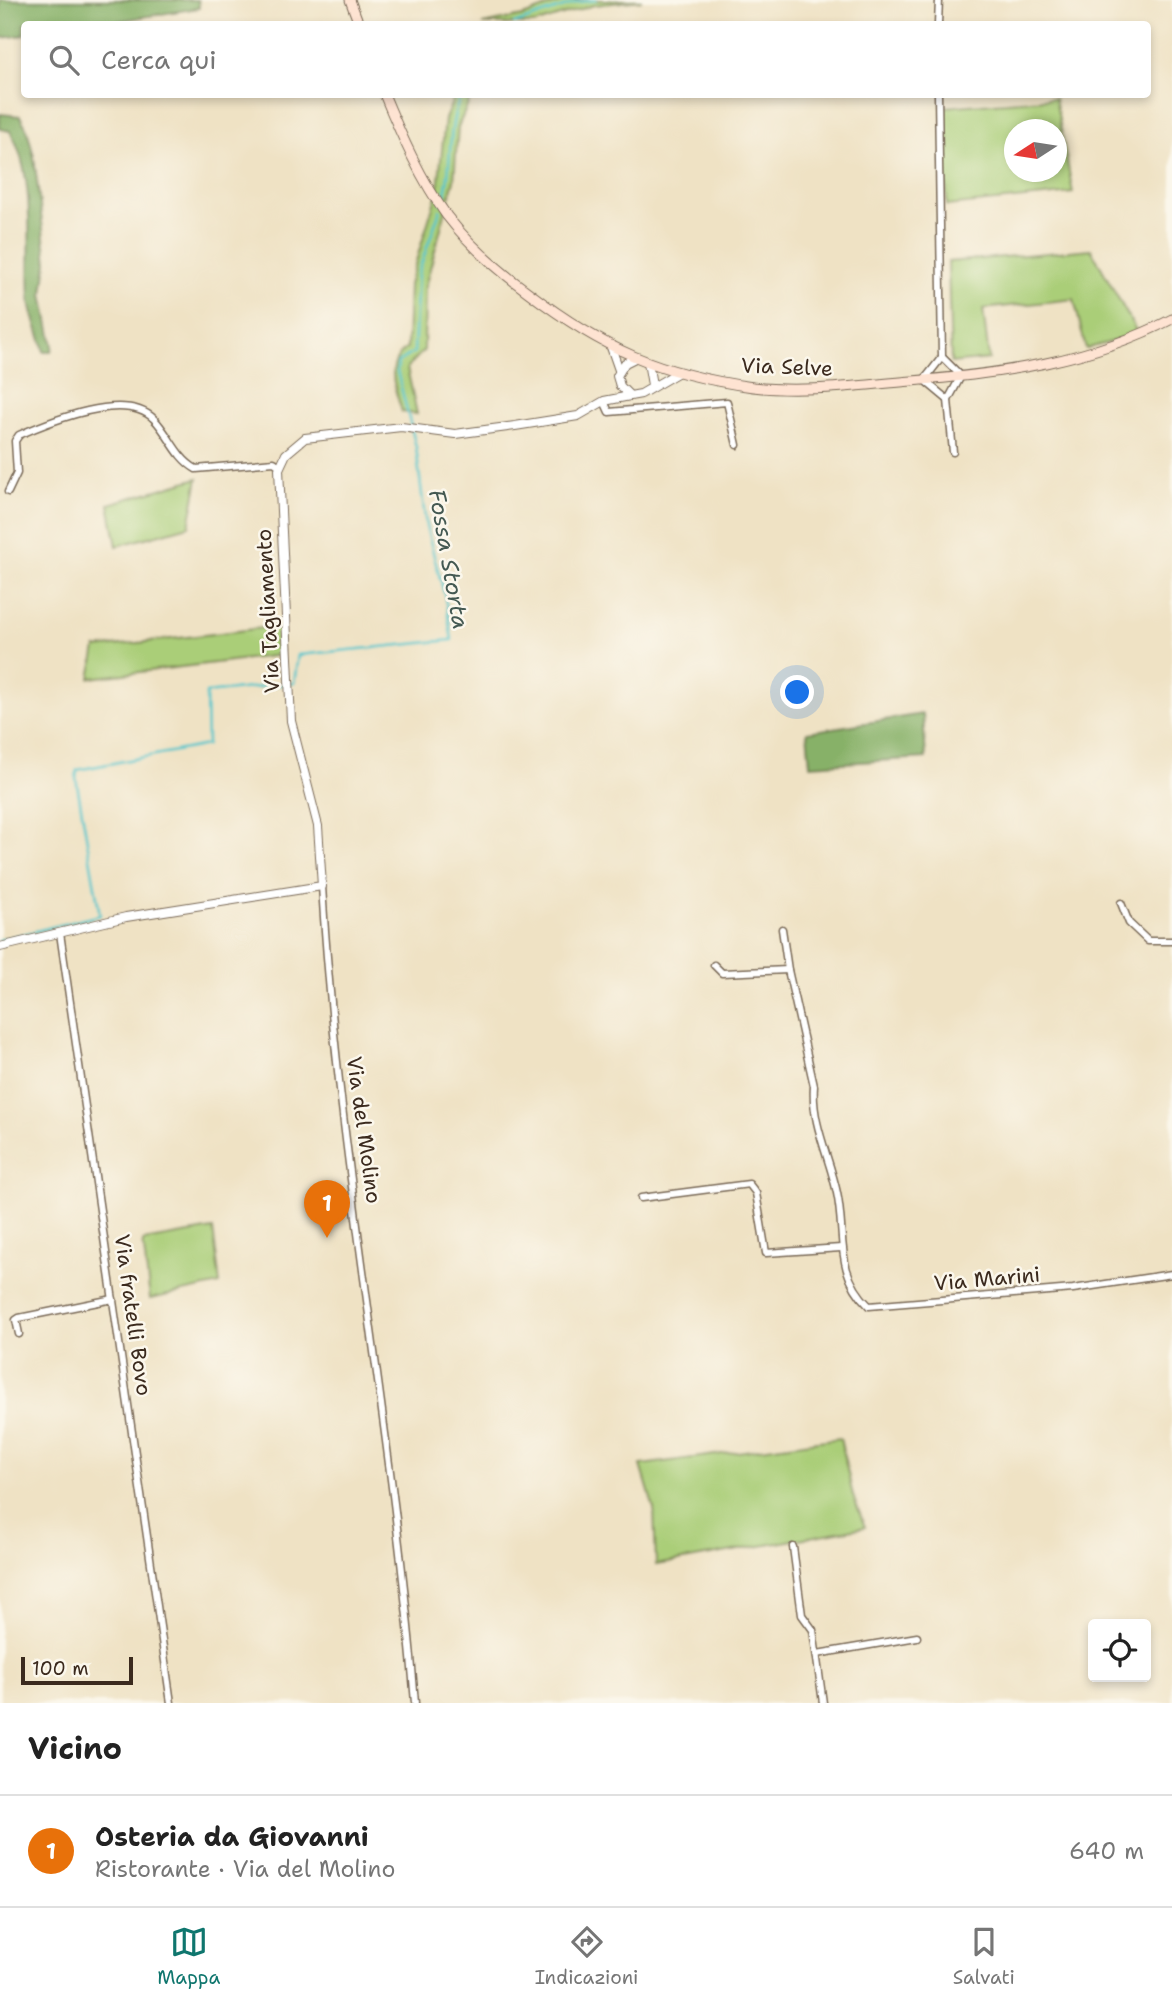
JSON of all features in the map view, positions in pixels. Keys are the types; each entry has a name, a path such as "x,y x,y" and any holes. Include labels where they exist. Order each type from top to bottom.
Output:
{"main road":[{"path":"351,0 358,21"},
{"path":"386,98 434,196 448,217 485,259 582,332 648,362"},
{"name":"Via Selve","path":"648,362 677,373 755,387 818,388 924,380 1065,359 1121,343 1172,319"}],"street":[{"path":"938,21 939,0"},
{"path":"938,98 942,357 924,380 948,400"},
{"path":"604,401 618,382 619,370 611,347"},
{"path":"942,357 961,376 948,400 953,452"},
{"path":"619,370 635,358"},
{"path":"648,362 652,385"},
{"path":"8,492 18,473 15,441 19,435 68,416 122,407 139,409 153,418 179,454 195,469 274,463 280,466 286,454 304,438 401,427 455,434 578,416 604,401 641,394 652,385 677,373"},
{"path":"618,382 630,396"},
{"name":"Via Selve","path":"604,401 609,412 727,402 737,445"},
{"name":"Via Tagliamento","path":"280,466 293,734 318,826 322,886"},
{"path":"0,947 126,917 322,886"},
{"name":"Via del Molino","path":"322,886 328,994 405,1573 415,1703"},
{"path":"1121,903 1129,923 1148,941 1172,941"},
{"name":"Via Marini","path":"782,929 788,970 814,1086 813,1105 838,1195 841,1248 857,1294 869,1306 1073,1289 1172,1275"},
{"name":"Via fratelli Bovo","path":"60,933 171,1703"},
{"path":"714,965 722,973 788,970"},
{"path":"642,1198 749,1184 756,1193 766,1254 841,1248"},
{"path":"19,1334 16,1320 19,1318 113,1299"},
{"path":"793,1547 802,1615 813,1630 822,1703"},
{"path":"817,1654 917,1637"}],"green space":[{"path":"0,0 198,0 199,8 118,21 21,21 21,35 0,38"},
{"path":"566,0 642,0 594,5 544,21 497,21 523,16"},
{"path":"454,98 471,98 458,127 454,180 425,287 424,350 407,368 417,414 402,412 394,386 393,370 400,355 407,348 409,284 438,190 445,119"},
{"path":"1055,98 1059,119 1004,119 1004,182 1067,182 1067,161 1073,193 947,206 944,107"},
{"path":"0,114 20,116 27,129 34,157 47,262 43,294 53,346 51,352 44,352 30,300 29,214 24,170 10,131 0,129"},
{"path":"1091,249 1138,334 1086,349 1074,299 983,309 989,359 951,363 948,262"},
{"path":"198,478 189,526 117,546 109,504"},
{"path":"279,626 281,655 90,678 96,648"},
{"path":"923,714 926,758 810,765 807,732"},
{"path":"213,1229 220,1284 150,1299 143,1241"},
{"path":"840,1438 853,1496 865,1527 656,1565 654,1509 641,1465"}],"waterway":[{"name":"Fossa Storta","path":"523,21 578,2 596,0"},
{"name":"Fossa Storta","path":"442,204 448,177 453,121 460,98"},
{"name":"Fossa Storta","path":"0,940 100,915 76,778 77,770 207,745 206,693 294,683 298,655 452,640 445,597 426,526 416,447 397,371 398,362 414,352 418,273 440,210"}],"place":[{"name":"Osteria da Giovanni","path":"327,1238"}]}
